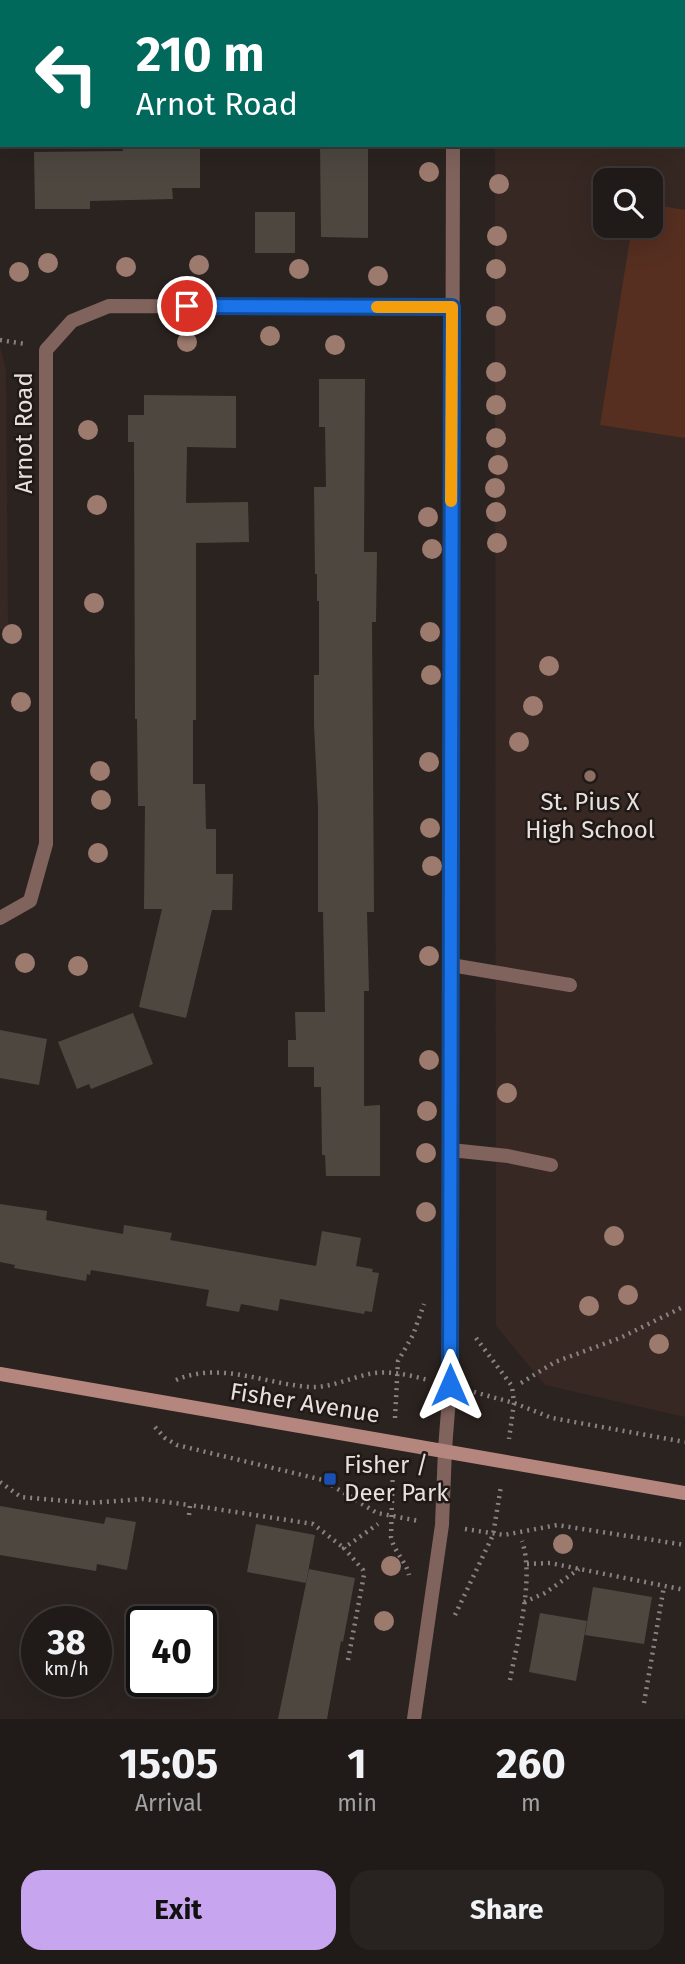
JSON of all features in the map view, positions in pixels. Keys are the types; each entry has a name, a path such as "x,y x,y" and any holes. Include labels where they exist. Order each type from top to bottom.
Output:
{"main road":[{"name":"Fisher Avenue","path":"0,1374 685,1493"}],"street":[{"path":"414,1719 442,1525 450,1385 453,147"},
{"name":"Arnot Road","path":"0,918 30,901 46,844 46,349 72,321 108,306 452,307"},
{"path":"451,965 570,985"},
{"path":"451,1150 508,1156 551,1165"}],"path":[{"path":"409,1578 407,1568 393,1545 390,1516 396,1373 401,1353 413,1335 423,1307 450,1265"},
{"path":"520,1383 555,1362 620,1338 685,1306"},
{"path":"417,1377 396,1373 370,1374 311,1387 219,1371 187,1376 133,1399 160,1434 173,1443 323,1480 365,1507 390,1516 504,1535 557,1525 685,1545"},
{"path":"489,1396 552,1418 685,1442"},
{"path":"0,1482 21,1497 89,1503 144,1499 313,1524 344,1548 363,1570 348,1660"},
{"path":"189,1515 190,1506"},
{"path":"344,1548 378,1524"},
{"path":"510,1680 528,1558 522,1541"},
{"path":"527,1564 539,1562 685,1590"},
{"path":"523,1602 545,1593 579,1569"},
{"path":"644,1703 664,1586"}],"shaded area":[{"name":"St. Pius X High School","path":"495,147 685,147 685,1417 545,1385 496,1326"},
{"path":"663,206 685,210 685,438 600,425 630,238 663,238"},
{"path":"0,346 6,369 8,629 0,629"}],"building":[{"path":"122,147 200,147 200,188 172,188 173,199 90,201 90,209 35,209 34,152 123,151"},
{"path":"320,147 368,147 368,238 321,237"},
{"path":"255,212 295,212 295,253 255,253"},
{"path":"319,379 365,379 364,552 377,552 376,622 372,622 374,912 367,912 369,991 364,991 364,1106 380,1105 380,1176 326,1176 325,1155 322,1155 321,1087 314,1087 314,1067 288,1067 288,1040 296,1040 295,1012 325,1012 323,912 318,912 318,807 314,725 314,675 319,675 319,601 315,574 314,487 326,487 325,427 319,427"},
{"path":"144,395 236,396 236,448 187,447 186,503 248,502 249,542 196,543 196,720 193,720 193,784 205,784 206,829 216,829 216,874 233,874 232,910 212,910 186,1018 139,1007 162,909 144,909 145,806 138,806 134,442 128,442 128,415 144,415"},
{"path":"133,1013 153,1064 91,1089 89,1084 77,1089 58,1042"},
{"path":"0,1030 47,1039 39,1085 0,1078"},
{"path":"0,1204 47,1211 46,1220 123,1234 124,1225 172,1233 170,1240 316,1266 322,1231 361,1238 356,1266 379,1273 372,1312 365,1311 364,1314 280,1299 278,1311 241,1304 239,1312 206,1306 209,1290 91,1270 86,1281 14,1268 15,1265 0,1262"},
{"path":"0,1506 104,1524 106,1517 136,1522 127,1570 97,1564 96,1571 0,1555"},
{"path":"256,1524 315,1535 306,1583 247,1572"},
{"path":"309,1569 355,1578 343,1642 341,1641 327,1719 278,1719"},
{"path":"593,1587 652,1597 644,1644 585,1635"},
{"path":"540,1613 587,1621 576,1681 529,1672"}],"slow traffic":[{"path":"377,307 452,307 451,501"}],"place":[{"name":"St. Pius X High School","path":"590,776"},
{"name":"Fisher / Deer Park","path":"330,1479"}],"route":[{"path":"187,306 452,307 450,1385"}]}
